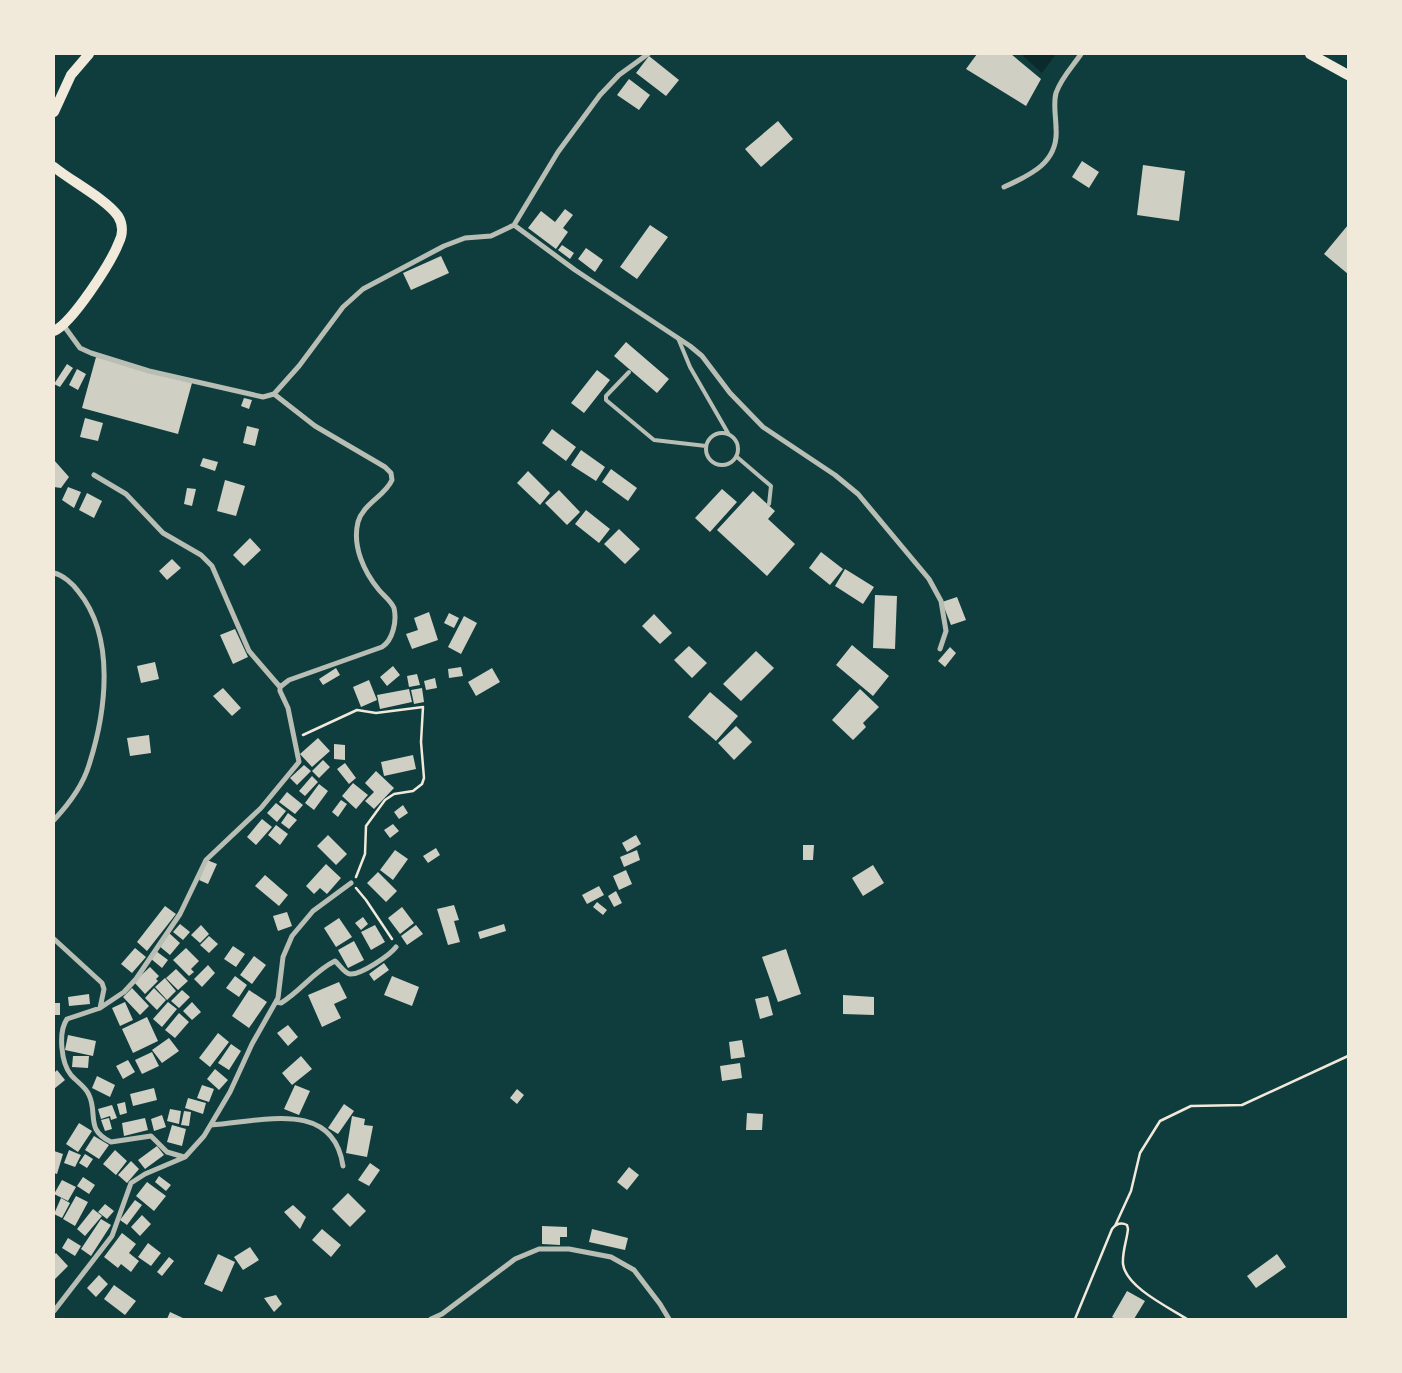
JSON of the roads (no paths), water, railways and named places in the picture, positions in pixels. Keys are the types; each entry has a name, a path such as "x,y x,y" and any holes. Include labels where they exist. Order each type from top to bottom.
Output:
{"main road":[{"path":"54,112 71,75 89,54"},
{"path":"1310,54 1348,75"},
{"path":"54,167 112,211 121,222 122,230 120,242 108,262 64,326 54,331"}],"street":[{"path":"64,326 80,348 124,364 263,397 274,394 299,366 343,307 363,289 444,246 465,238 491,236 514,225 558,152 600,95 619,75 648,54"},
{"path":"1004,187 1038,170 1054,150 1057,137 1056,94 1062,81 1082,54"},
{"path":"514,225 575,270 702,356 730,393 763,427 835,475 858,494 929,579 941,601 946,631 940,649"},
{"path":"274,394 314,426 385,467 392,476 386,489 361,514 357,533 358,550 364,567 394,608 394,622 390,639 382,647 289,680 280,687"},
{"path":"94,475 126,494 163,532 201,555 212,566 249,651 280,687 296,738 299,762 295,769 261,808 206,860 180,914 136,979 124,992 100,1008 67,1019 62,1034 65,1063 70,1074 89,1096 91,1117 100,1135 111,1142 152,1136 167,1152 185,1157"},
{"path":"54,573 74,586 86,601 97,624 102,647 103,690 89,767 77,789 54,820"},
{"path":"54,1311 112,1236 131,1183 144,1174 185,1157 211,1125 230,1092 252,1044 276,1002 283,957 292,936 313,911 351,883"},
{"path":"54,939 102,984 104,989 100,1008"},
{"path":"276,1002 281,1003 291,997 326,966 335,961 346,972 355,974 368,968 396,946"},
{"path":"211,1125 292,1119 312,1122 326,1130 334,1139 343,1166"},
{"path":"431,1319 442,1314 515,1259 539,1250 569,1249 612,1257 634,1270 669,1319"}],"lane":[{"path":"678,338 690,367 728,433"},
{"path":"629,372 606,396 606,400 654,440 706,446"},
{"path":"722,432 733,436 739,446 737,457 728,464 717,464 708,457 706,446 712,436 722,432"},
{"path":"737,457 771,486 769,504"}],"water":[{"path":"1024,54 1056,54 1042,73 1023,56"}]}
